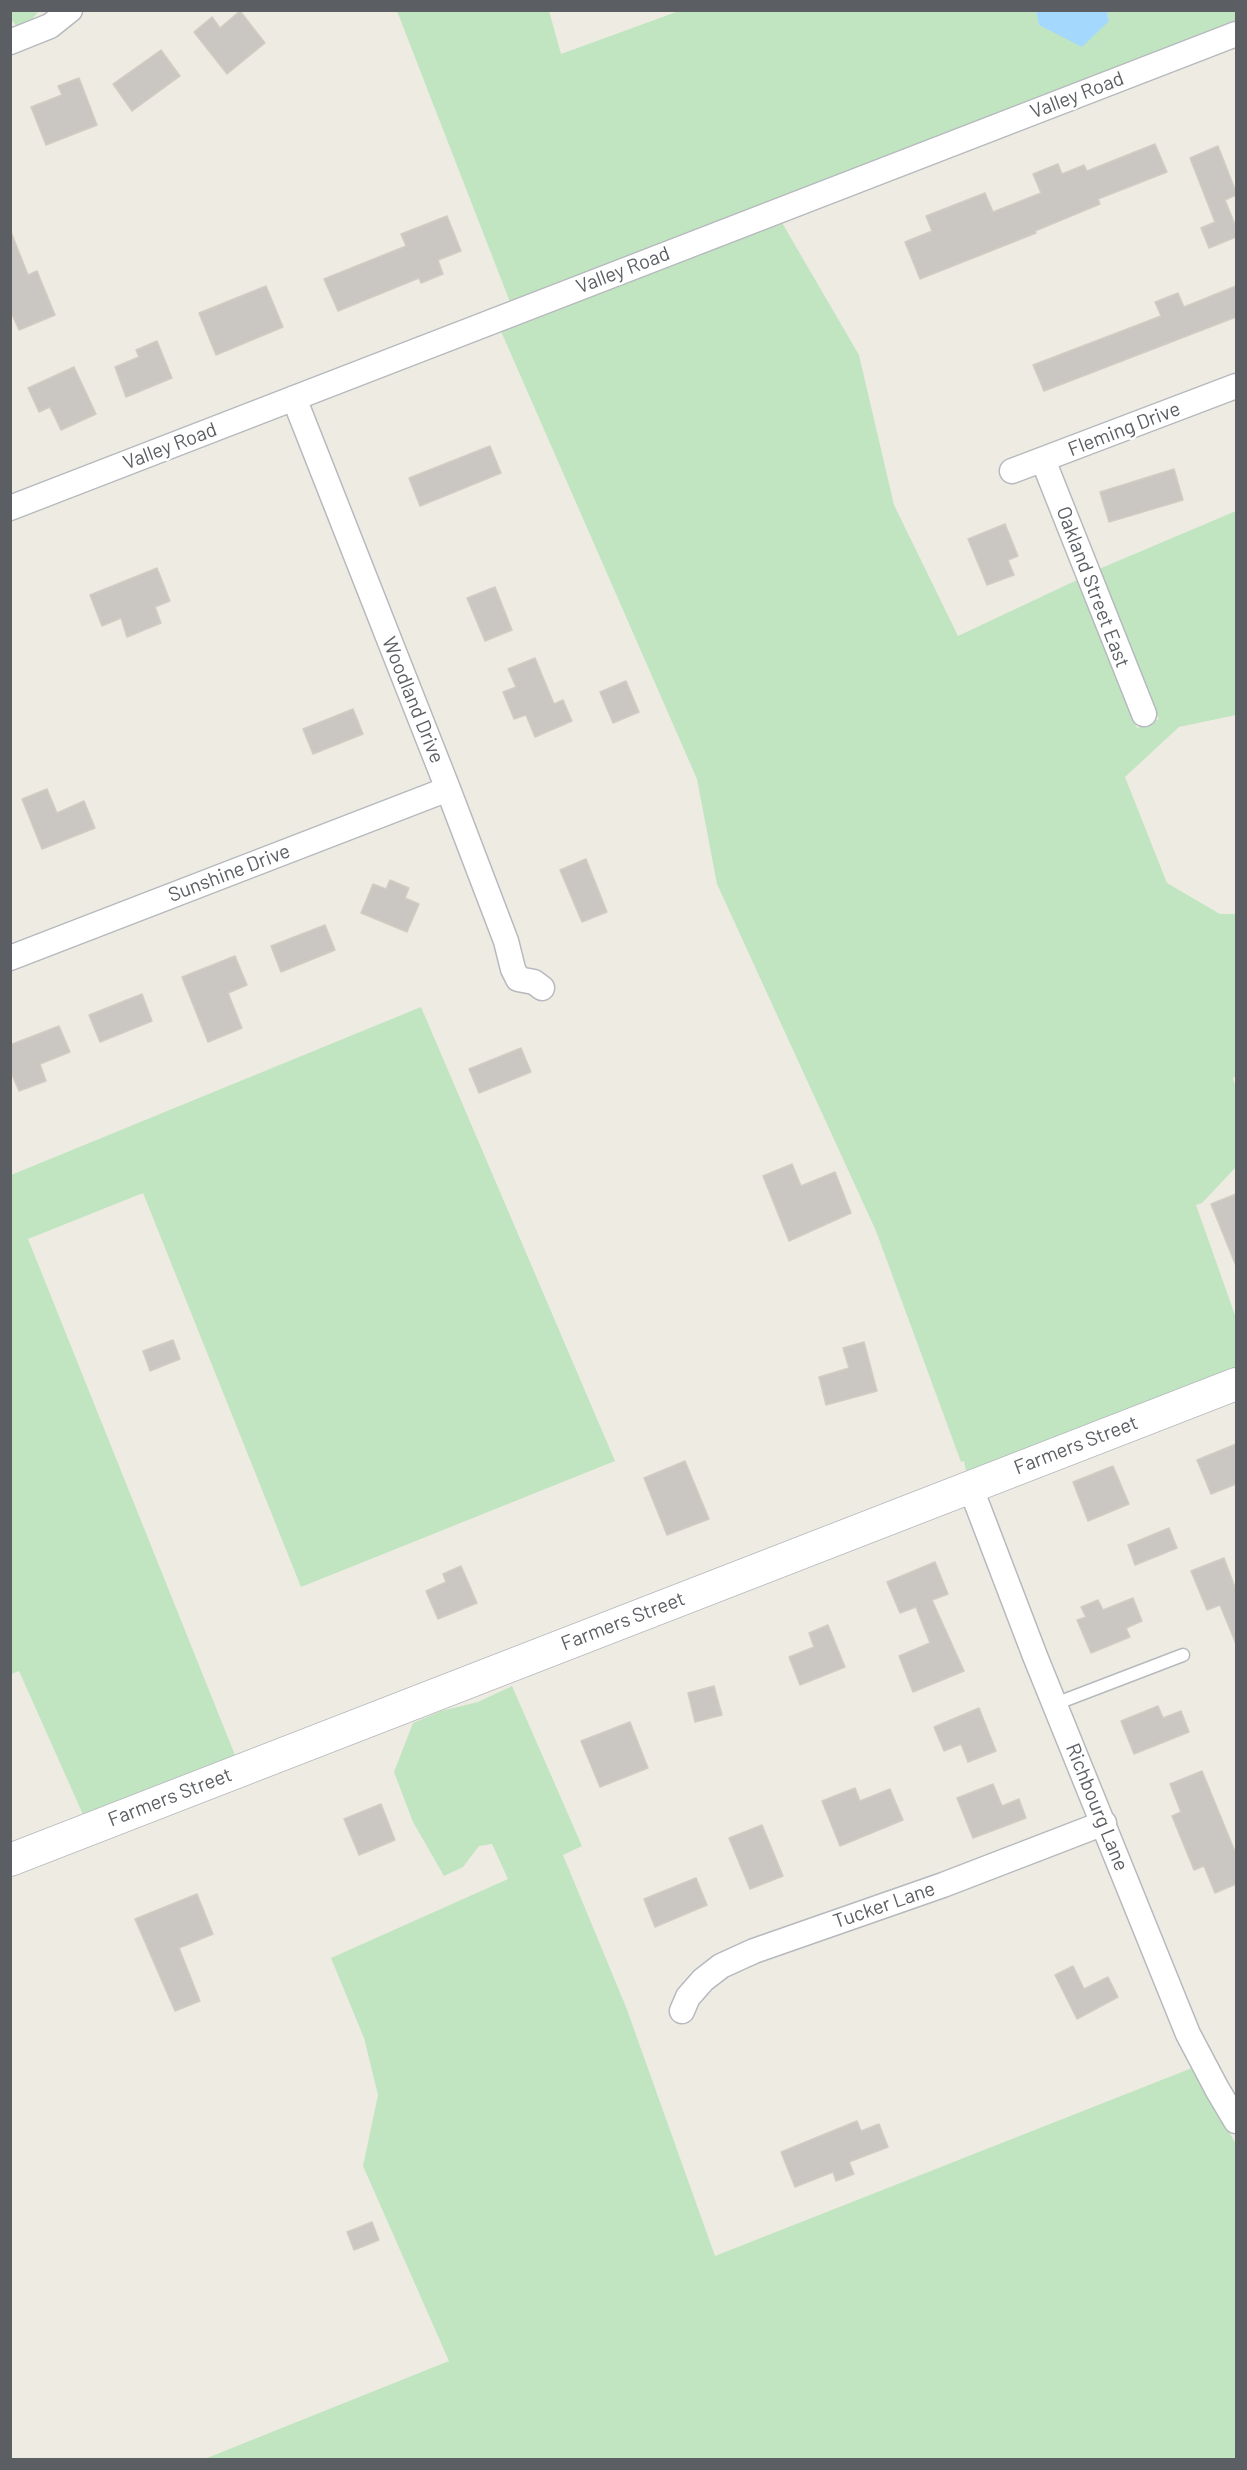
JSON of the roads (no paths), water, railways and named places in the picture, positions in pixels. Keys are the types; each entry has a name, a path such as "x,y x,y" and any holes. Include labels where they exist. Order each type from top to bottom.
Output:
{"street":[{"path":"10,42 50,26 70,10"},
{"name":"Valley Road","path":"13,501 294,398 1236,34"},
{"name":"Fleming Drive","path":"1012,471 1236,386"},
{"name":"Woodland Drive","path":"294,398 448,789 506,941 513,969 518,979 534,982 542,988"},
{"name":"Oakland Street East","path":"1043,460 1144,714"},
{"name":"Sunshine Drive","path":"10,958 448,789"},
{"name":"Farmers Street","path":"10,1860 1236,1384"},
{"name":"Richbourg Lane","path":"970,1486 1188,2034 1236,2121"},
{"name":"Tucker Lane","path":"682,2011 688,1997 702,1980 721,1966 754,1951 943,1885 1104,1824"}],"lane":[{"path":"1055,1704 1183,1655"}],"water":[{"path":"1036,11 1107,11 1109,21 1082,47 1039,25"}]}
